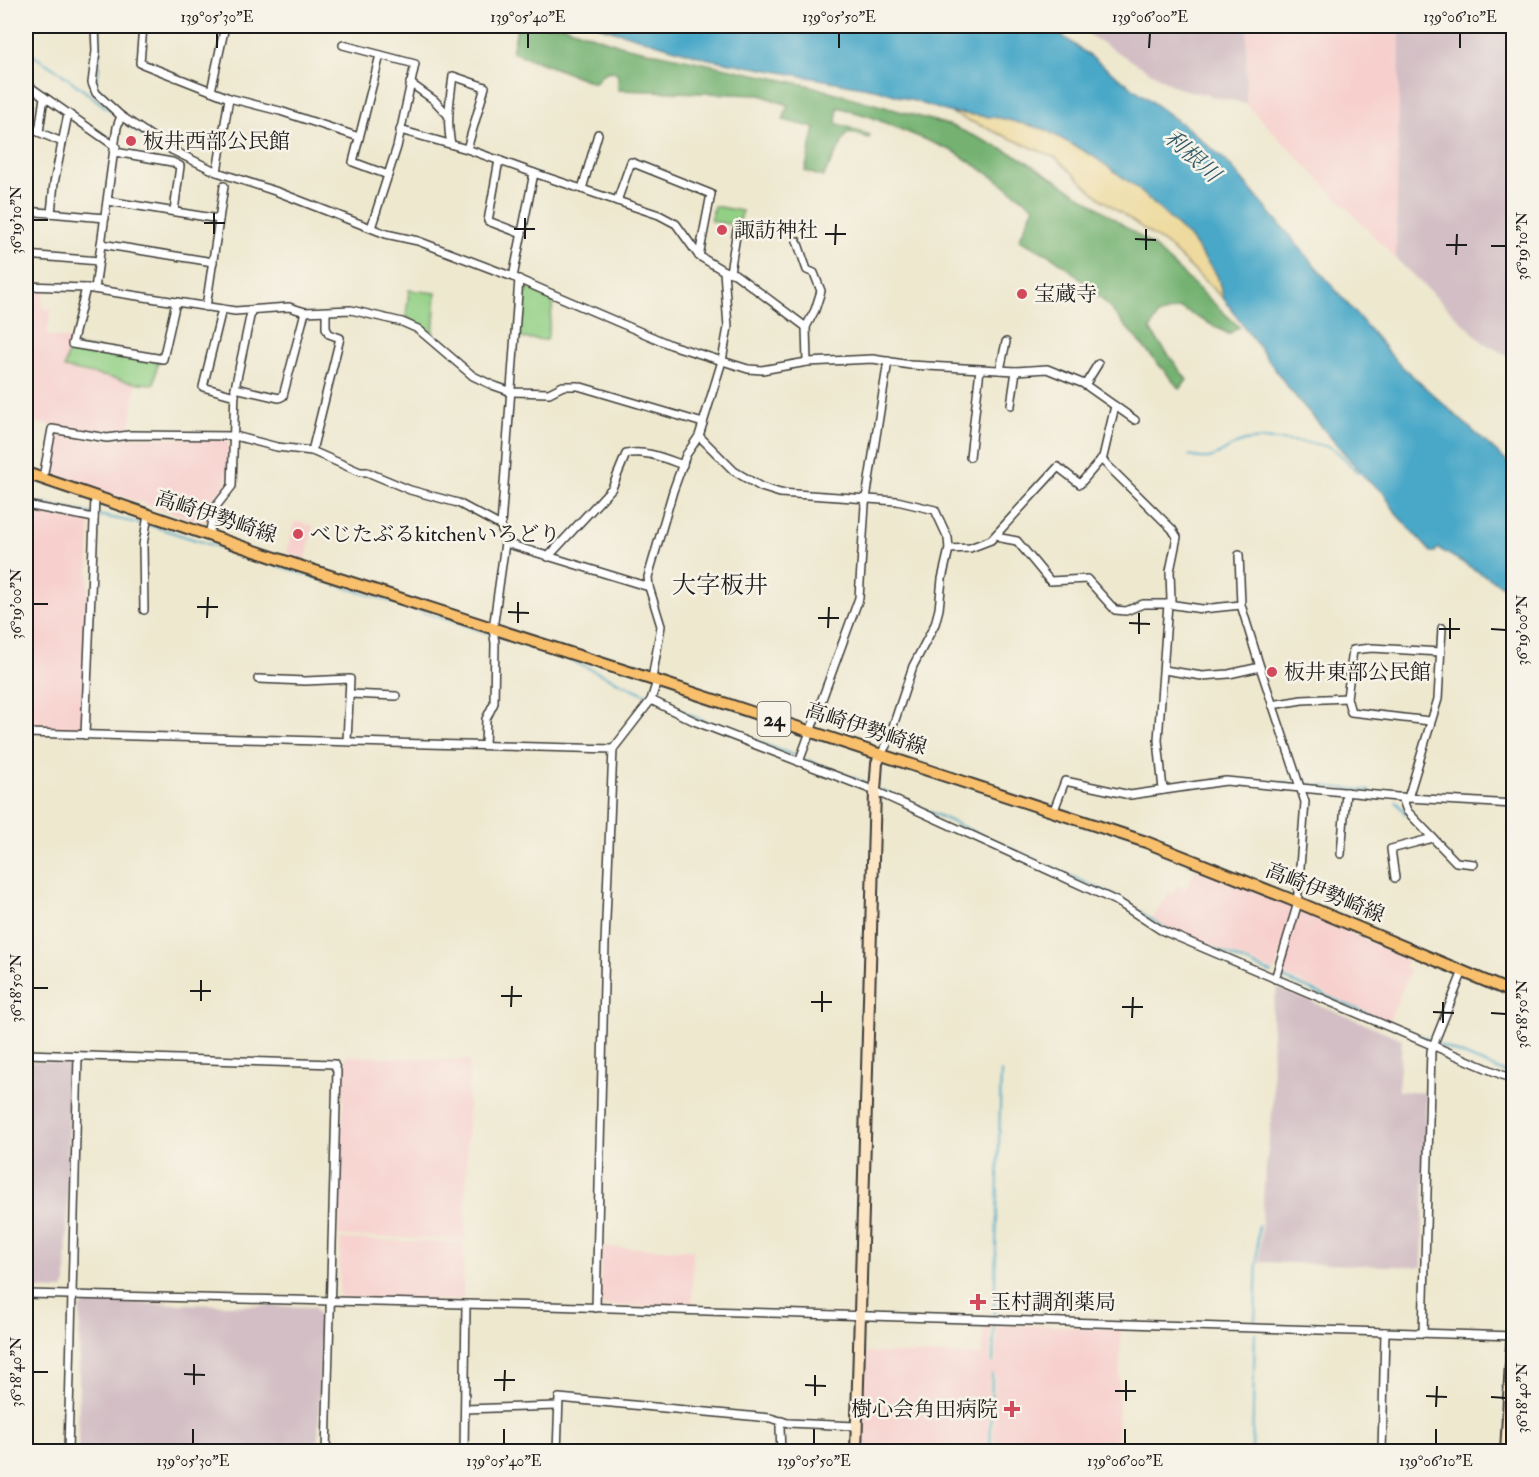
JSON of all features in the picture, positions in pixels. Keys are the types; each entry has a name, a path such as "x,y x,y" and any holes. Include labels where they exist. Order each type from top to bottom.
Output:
{"main road":[{"name":"高崎伊勢崎線","path":"26,473 209,536 1054,810 1176,854 1297,902 1514,993"}],"street":[{"path":"94,26 96,51 92,83 96,93 121,116 172,150 217,172 278,192 386,234 435,247 516,278 671,345 748,369 762,370 807,362 873,359 910,365 1016,371 1047,369 1085,385 1135,420"},
{"path":"143,26 140,63 229,98 280,111 359,137"},
{"path":"211,91 225,26"},
{"path":"343,45 415,64 388,175 371,228"},
{"path":"380,55 353,162 388,175"},
{"path":"451,144 448,115 453,76 485,87 466,149"},
{"path":"410,83 434,100 448,115"},
{"path":"26,84 115,149 172,162 180,166 174,212"},
{"path":"39,132 44,97"},
{"path":"217,172 229,98"},
{"path":"51,213 68,114"},
{"path":"95,289 117,127 121,116"},
{"path":"31,129 62,142"},
{"path":"400,130 451,144 659,215 676,224 699,256 735,274 806,327"},
{"path":"582,189 598,134"},
{"path":"499,160 488,221 522,234"},
{"path":"617,201 631,162 711,194 699,256"},
{"path":"484,745 486,719 494,703 495,643 493,629 505,543 501,526 512,392 516,278 534,173"},
{"path":"206,307 224,186"},
{"path":"108,201 219,219"},
{"path":"26,211 105,218"},
{"path":"596,1308 605,943 613,749 651,700 661,626 648,587 650,566 683,465 699,436 722,361 728,327 727,272 737,230"},
{"path":"797,241 807,270 814,273 821,291 806,327 807,362"},
{"path":"101,244 213,262"},
{"path":"26,255 99,261"},
{"path":"26,286 95,289 251,312 289,307 305,312 351,310 402,322 418,329 473,376 512,392 549,393 563,386 578,386 703,423"},
{"path":"86,288 72,344 164,359 176,302"},
{"path":"222,309 204,387 279,398 283,396 305,312"},
{"path":"209,536 214,509 232,486 235,392 251,312"},
{"path":"312,452 340,338 329,334 326,328 326,312"},
{"path":"1000,370 1006,342"},
{"path":"800,762 859,598 866,498 888,361"},
{"path":"1085,385 1098,364"},
{"path":"970,457 980,369"},
{"path":"1011,405 1016,371"},
{"path":"949,549 970,548 991,540 1058,467 1080,484 1101,459 1115,406"},
{"path":"43,478 52,429 107,438 129,435 235,436 277,447 312,452 410,490 458,503 501,526"},
{"path":"699,436 734,471 761,487 780,492 897,501 935,510 948,538 949,549 942,579 938,616 913,666 887,744 877,763 856,1452"},
{"path":"548,557 612,488 626,454 654,456 683,465"},
{"path":"1101,459 1175,533 1177,542 1170,571 1171,601 1168,604 1158,740 1163,790"},
{"path":"85,735 95,498"},
{"path":"26,505 94,518"},
{"path":"144,610 142,545 148,516"},
{"path":"998,533 1001,538 1017,541 1050,581 1088,579 1115,610 1126,611 1143,604 1168,604 1202,609 1241,605"},
{"path":"505,543 648,587"},
{"path":"1239,555 1241,605 1305,802 1297,902 1275,979"},
{"path":"1442,628 1438,699 1405,797 1407,811 1456,862 1474,864"},
{"path":"1430,721 1351,712 1347,698 1353,650 1372,648 1440,652"},
{"path":"1164,670 1202,676 1229,674 1260,667"},
{"path":"258,679 305,681 350,679 346,741"},
{"path":"350,694 396,696"},
{"path":"1272,705 1302,700 1347,698"},
{"path":"651,700 694,721 875,791 1118,902 1161,930 1514,1080"},
{"path":"26,733 613,749"},
{"path":"1054,810 1065,782 1123,794 1226,781 1514,804"},
{"path":"1341,854 1346,792"},
{"path":"1395,878 1391,849 1433,838"},
{"path":"1423,1333 1432,1045 1463,971"},
{"path":"26,1054 334,1064 337,1071 326,1452"},
{"path":"68,1452 78,1056"},
{"path":"26,1294 330,1300 1513,1336"},
{"path":"464,1452 466,1305"},
{"path":"1506,1452 1514,1308"},
{"path":"1382,1452 1385,1332"},
{"path":"557,1452 558,1398 770,1418 788,1424 856,1426"},
{"path":"465,1409 558,1406"},
{"path":"781,1452 782,1421"}],"shaded area":[{"path":"1086,26 1247,26 1246,104 1177,88 1089,35"},
{"path":"1247,26 1400,26 1396,259 1246,104"},
{"path":"1400,26 1513,26 1513,359 1484,343 1396,259"},
{"path":"26,289 44,290 42,308 52,309 46,335 71,340 64,368 136,383 130,431 106,435 26,421"},
{"path":"59,433 99,441 132,437 225,439 229,443 226,488 209,508 205,523 50,474 55,435"},
{"path":"26,510 90,525 84,731 26,730"},
{"path":"295,521 313,526 306,559 287,553"},
{"path":"1196,868 1292,907 1275,972 1166,927 1153,918 1167,893 1172,894 1176,885 1185,889"},
{"path":"1301,912 1408,958 1404,968 1410,971 1389,1021 1281,974 1297,914"},
{"path":"1278,988 1402,1039 1398,1091 1426,1093 1422,1267 1259,1262 1273,1103 1272,1010"},
{"path":"345,1056 469,1060 465,1240 338,1236"},
{"path":"26,1061 67,1062 70,1067 66,1284 62,1290 26,1289"},
{"path":"340,1239 464,1243 463,1300 339,1297"},
{"path":"601,1247 693,1250 692,1307 603,1306 600,1302"},
{"path":"88,1302 314,1307 321,1319 318,1451 78,1451 80,1308"},
{"path":"983,1323 991,1323 990,1364 996,1364 997,1324 1118,1328 1121,1330 1117,1451 993,1451 995,1374 990,1374 987,1451 861,1452 863,1353 982,1355"}],"green space":[{"path":"511,26 564,26 623,46 807,85 952,126 1018,156 1152,245 1239,327 1229,334 1180,308 1158,315 1150,330 1187,380 1180,389 1102,299 1051,256 1019,240 1034,207 955,152 871,117 838,107 836,123 870,135 869,138 848,132 823,177 805,171 815,128 783,120 788,105 760,95 618,90 618,76 615,72 606,72 595,83 512,52 517,28"},
{"path":"714,206 742,211 739,226 711,221"},
{"path":"525,287 554,297 547,340 518,338 521,288"},
{"path":"409,290 436,293 433,336 406,317"},
{"path":"70,345 158,360 154,384 136,383 64,368"}],"sand":[{"path":"949,112 1000,118 1044,129 1093,156 1136,187 1189,237 1217,275 1224,299 1169,247 1100,198 1056,158"}],"water":[{"name":"利根川","path":"598,26 1042,26 1064,37 1190,130 1227,162 1397,362 1513,467 1513,592 1438,548 1435,552 1431,552 1398,516 1383,492 1368,481 1290,390 1224,299 1217,275 1189,237 1136,187 1093,156 1044,129 1000,118 949,112 879,90 709,59"}],"waterway":[{"path":"95,84 99,70 99,26"},
{"path":"26,51 58,71 111,111"},
{"path":"130,126 153,144 205,170"},
{"path":"284,198 350,224"},
{"path":"1189,456 1213,457 1245,441 1289,441 1316,444 1333,449 1356,472 1362,473"},
{"path":"26,501 143,524"},
{"path":"149,525 564,657 647,695"},
{"path":"668,704 701,720 795,756"},
{"path":"807,760 868,784"},
{"path":"1282,782 1294,783"},
{"path":"1303,784 1371,791"},
{"path":"882,790 1038,861"},
{"path":"1396,802 1406,814"},
{"path":"1049,866 1119,898 1165,928 1271,973"},
{"path":"1283,978 1428,1039"},
{"path":"1439,1045 1514,1076"},
{"path":"994,1318 1001,1072"},
{"path":"1255,1324 1258,1226"},
{"path":"993,1363 994,1324"},
{"path":"1252,1452 1255,1333"},
{"path":"990,1452 992,1374"}],"place":[{"name":"板井西部公民館","path":"131,141"},
{"name":"諏訪神社","path":"722,230"},
{"name":"宝蔵寺","path":"1022,294"},
{"name":"べじたぶるkitchenいろどり","path":"298,534"},
{"name":"板井東部公民館","path":"1272,672"},
{"name":"玉村調剤薬局","path":"978,1302"},
{"name":"樹心会角田病院","path":"1012,1409"}],"district":[{"name":"大字板井","path":"720,585"}]}
